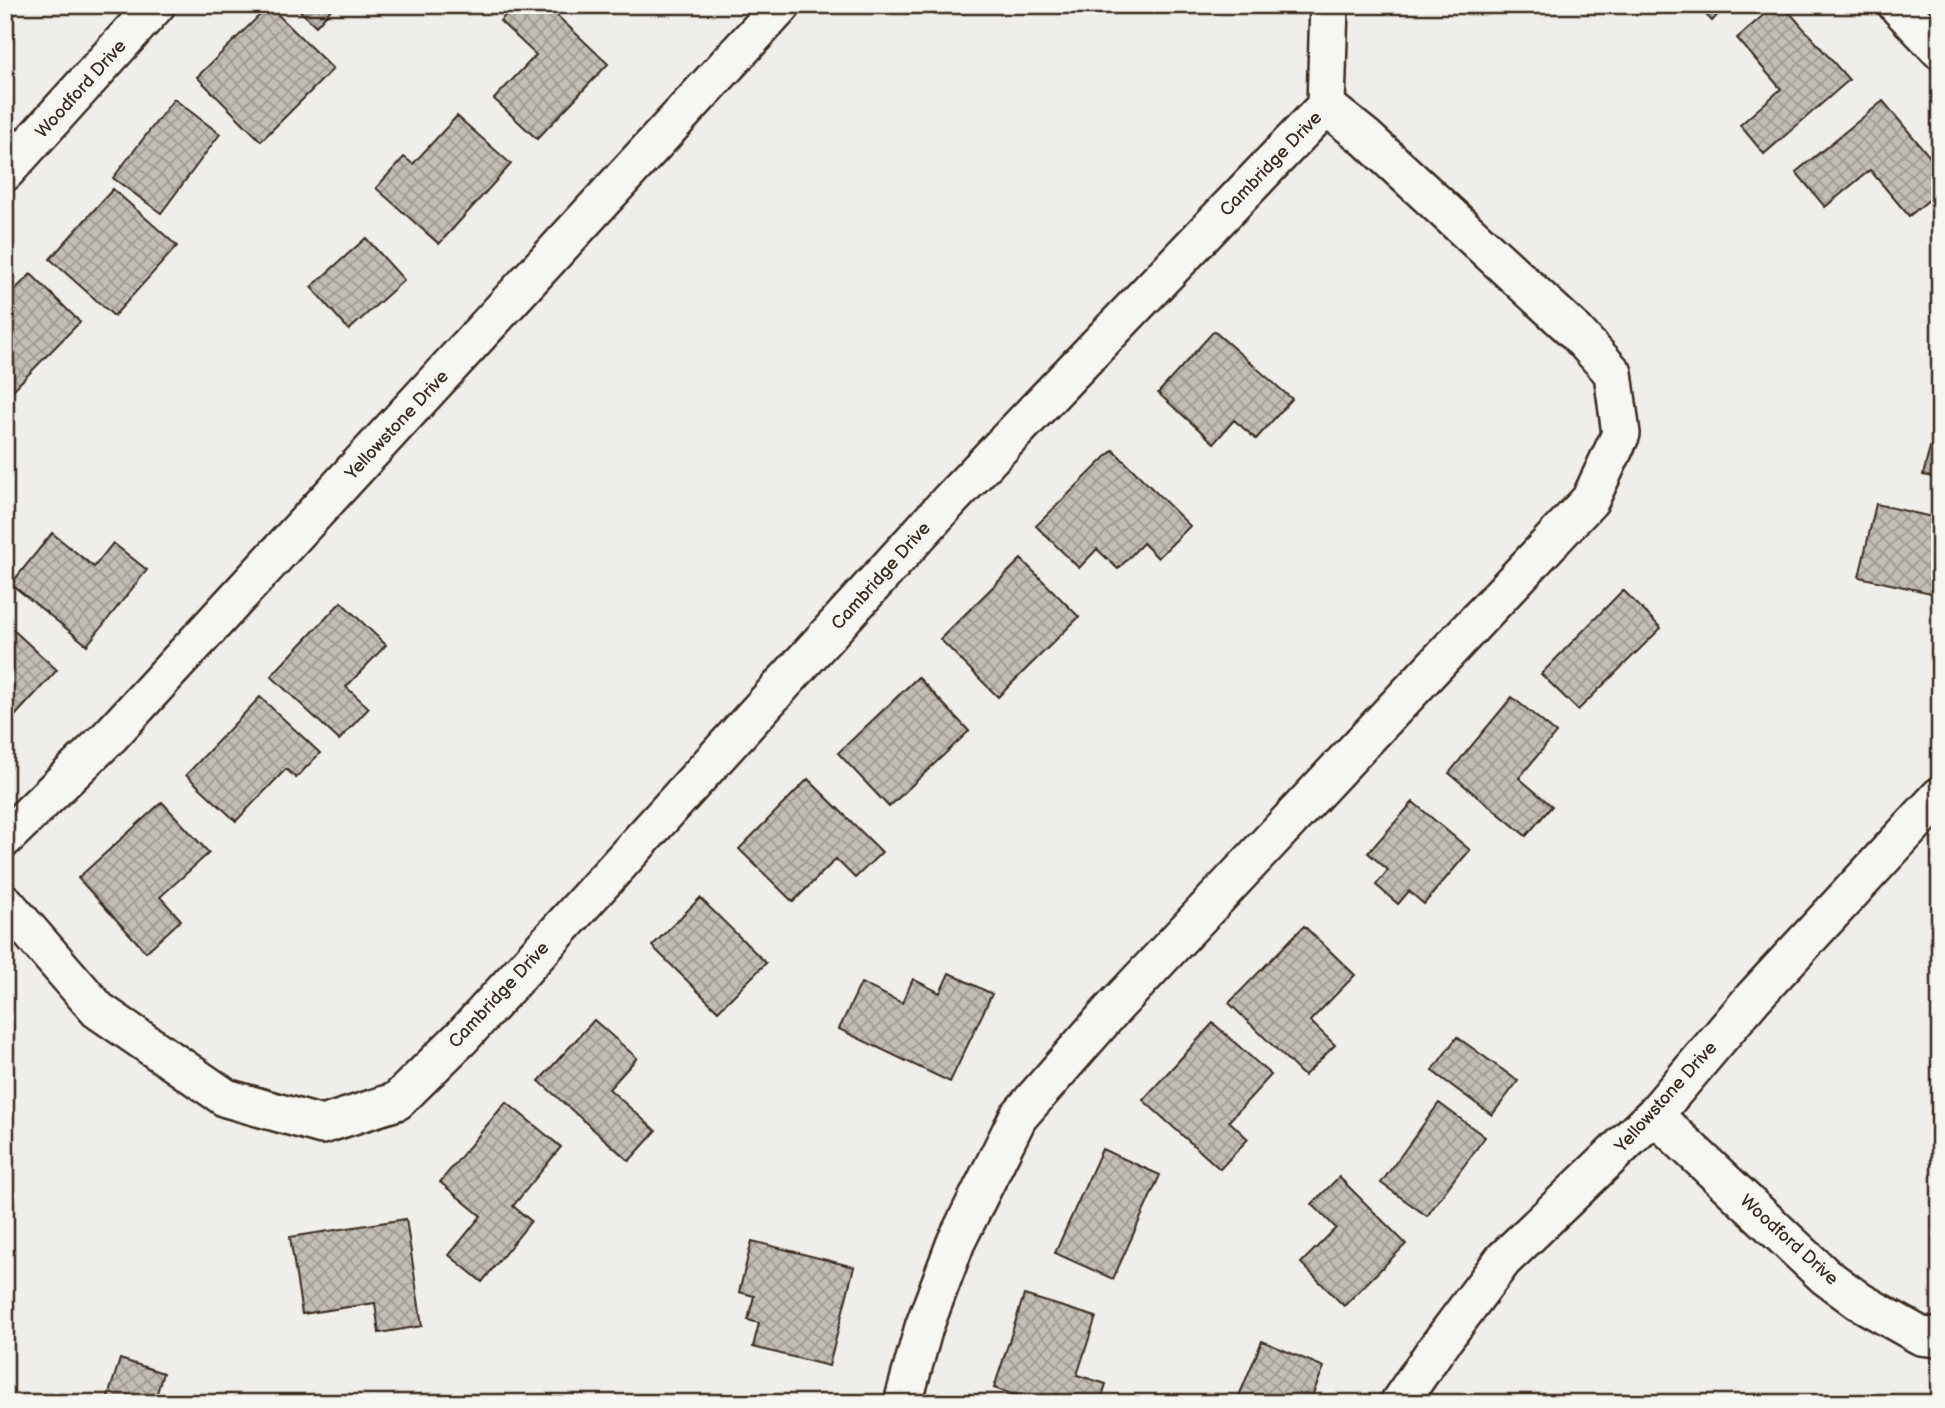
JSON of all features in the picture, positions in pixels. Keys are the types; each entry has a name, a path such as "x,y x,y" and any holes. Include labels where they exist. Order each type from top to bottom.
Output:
{"street":[{"name":"Woodford Drive","path":"5,172 156,5"},
{"name":"Yellowstone Drive","path":"5,838 110,736 782,5"},
{"path":"1326,106 1329,5"},
{"path":"1897,5 1940,50"},
{"name":"Cambridge Drive","path":"5,903 98,1010 226,1098 322,1125 397,1101 462,1037 951,499 1326,106 1366,138 1576,332 1613,373 1622,434 1590,500 1110,1012 1018,1118 956,1242 924,1327 903,1403"},
{"name":"Yellowstone Drive","path":"1399,1403 1503,1260 1654,1115 1753,998 1940,796"},
{"name":"Woodford Drive","path":"1654,1115 1825,1276 1859,1301 1921,1336 1940,1338"}],"building":[{"path":"294,5 335,5 316,26"},
{"path":"515,5 546,5 608,64 537,139 494,99 536,55 500,21"},
{"path":"1696,5 1727,5 1712,21"},
{"path":"1775,5 1783,5 1849,80 1764,154 1740,125 1781,89 1737,38"},
{"path":"269,6 333,69 261,141 197,77"},
{"path":"174,99 220,134 161,213 113,178"},
{"path":"1883,101 1940,169 1940,191 1909,216 1870,170 1825,207 1796,172"},
{"path":"457,116 511,164 439,244 376,188 404,157 413,164"},
{"path":"113,189 177,246 114,316 50,259"},
{"path":"366,238 404,280 349,330 311,287"},
{"path":"31,274 80,322 5,398 5,299"},
{"path":"1214,331 1292,399 1256,439 1234,420 1214,443 1158,393"},
{"path":"1940,408 1940,479 1923,475"},
{"path":"1113,450 1190,526 1158,558 1143,543 1118,569 1097,549 1079,568 1036,526"},
{"path":"1940,500 1940,595 1859,577 1876,504 1936,518"},
{"path":"52,533 94,567 113,543 147,570 87,645 11,584"},
{"path":"1021,559 1079,617 998,697 940,639"},
{"path":"1623,590 1661,628 1578,710 1541,674"},
{"path":"341,602 386,645 346,687 369,708 339,740 271,676"},
{"path":"9,626 57,670 5,727 5,629"},
{"path":"918,677 969,731 889,807 838,753"},
{"path":"260,697 320,753 296,778 286,769 236,821 186,775"},
{"path":"1512,697 1556,733 1519,778 1552,806 1526,836 1449,773"},
{"path":"808,779 882,852 855,878 836,859 793,902 739,849"},
{"path":"162,802 209,853 160,897 181,920 146,952 78,878"},
{"path":"1413,802 1470,850 1424,904 1409,891 1398,904 1376,885 1388,870 1368,853"},
{"path":"700,898 766,963 718,1011 652,946"},
{"path":"1304,926 1355,975 1310,1021 1335,1045 1304,1076 1229,1003"},
{"path":"949,973 992,994 950,1082 839,1029 861,983 902,1003 913,979 940,993"},
{"path":"594,1020 637,1058 609,1089 656,1131 629,1161 539,1081"},
{"path":"1213,1023 1271,1075 1229,1121 1248,1139 1220,1169 1143,1100"},
{"path":"1457,1037 1518,1081 1492,1115 1432,1071"},
{"path":"506,1102 561,1147 513,1206 531,1221 482,1282 449,1255 481,1216 440,1182"},
{"path":"1439,1103 1485,1137 1427,1216 1381,1183"},
{"path":"1102,1149 1160,1175 1113,1279 1055,1253"},
{"path":"1339,1177 1406,1244 1344,1306 1301,1263 1336,1228 1312,1204"},
{"path":"406,1219 422,1326 379,1333 375,1303 302,1314 290,1237"},
{"path":"752,1241 854,1267 829,1366 753,1347 759,1323 748,1320 754,1296 739,1292"},
{"path":"1024,1295 1096,1317 1077,1375 1106,1384 1100,1403 1039,1403 994,1388"},
{"path":"1262,1341 1324,1367 1309,1403 1236,1403"},
{"path":"120,1359 163,1373 154,1403 106,1403"}]}
